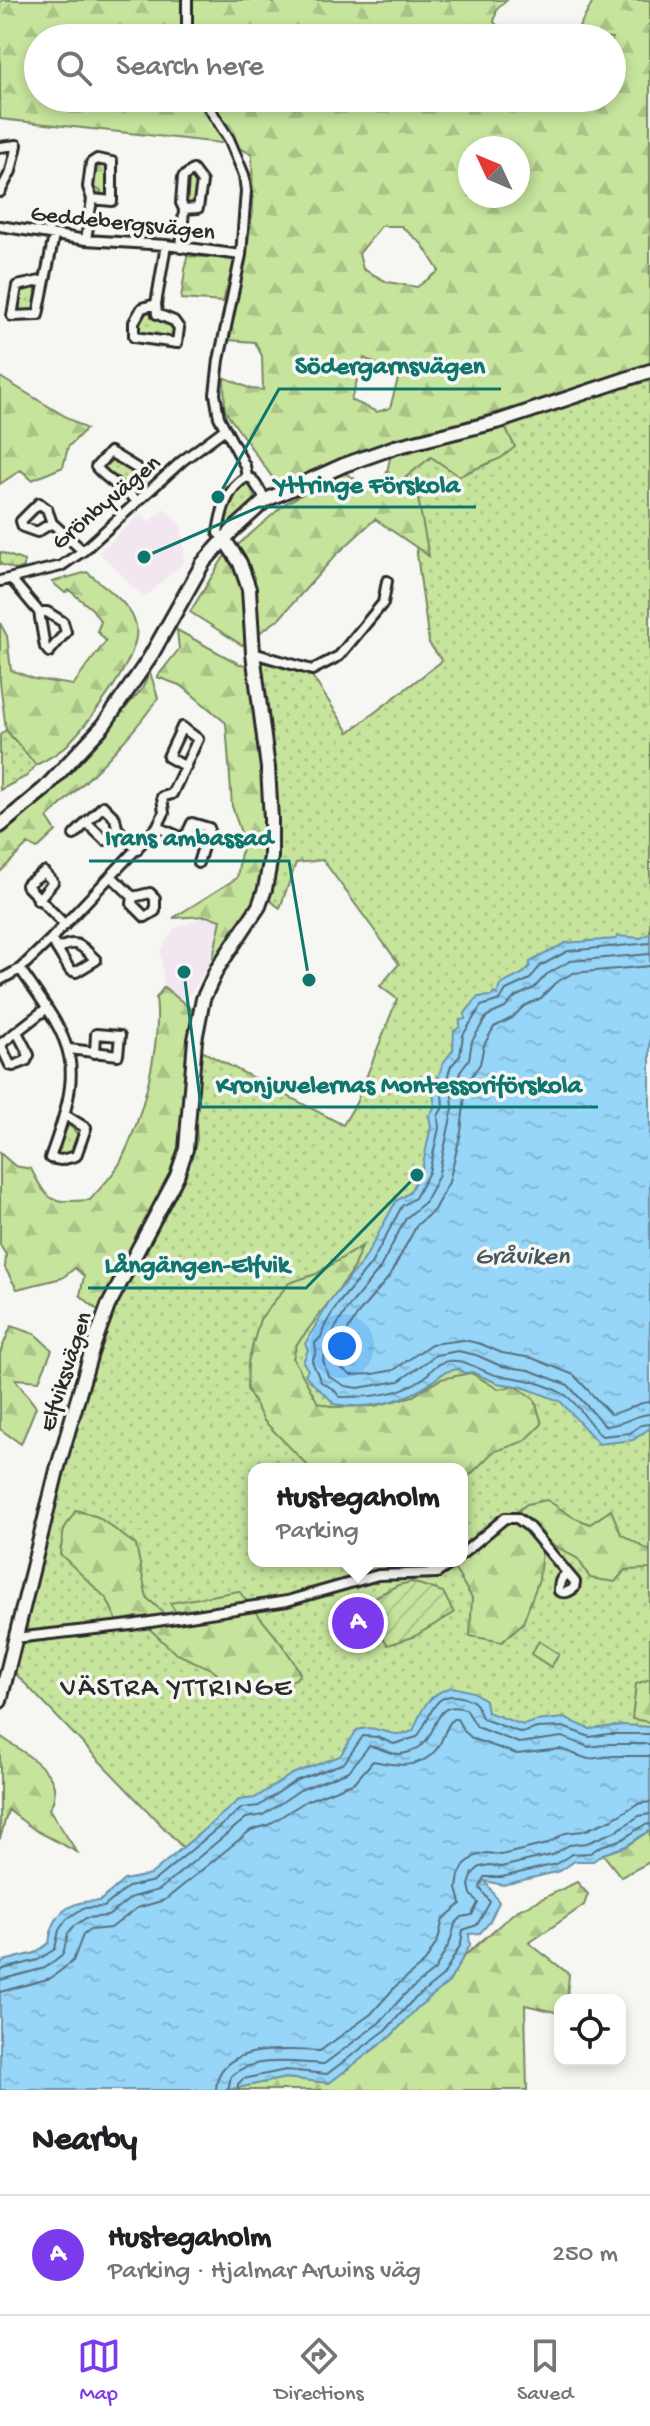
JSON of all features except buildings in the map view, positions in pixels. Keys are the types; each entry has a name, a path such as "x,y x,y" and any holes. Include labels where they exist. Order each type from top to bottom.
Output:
{"street":[{"path":"187,0 187,24"},
{"path":"212,112 229,139 244,175 241,255 216,382 216,407 245,466 247,477"},
{"path":"0,147 17,145 11,171 0,187"},
{"path":"86,240 92,199 88,187 91,163 97,159 112,162 112,201 92,199"},
{"path":"181,248 184,209"},
{"name":"Geddebergsvägen","path":"0,226 86,240 166,245 241,255"},
{"path":"45,280 17,286 12,316 38,315 54,236"},
{"path":"156,304 142,308 134,322 134,337 177,343 179,328 174,321 157,314 166,245"},
{"path":"0,826 44,789 103,726 149,659 198,572 224,539 266,500 344,465 395,447 500,421 650,371"},
{"name":"Grönbyvägen","path":"0,581 61,566 83,551 188,457 225,429"},
{"path":"129,493 142,474 110,452 96,467 137,501"},
{"path":"247,477 252,479 266,500"},
{"path":"224,539 218,533 223,510 232,489 247,477"},
{"path":"52,523 83,551"},
{"name":"Elfviksvägen","path":"0,1701 57,1470 91,1353 108,1306 177,1176 186,1149 195,1040 203,999 217,969 259,906 265,889 271,857 271,819 247,580 224,539"},
{"path":"12,580 39,612 45,647 49,652 66,632 63,622 47,612 39,612"},
{"path":"253,653 312,670 339,656 383,603 387,581"},
{"path":"0,980 20,969 51,939 157,827 164,813 162,797 172,794 186,767 198,739 182,727 168,757 186,767"},
{"path":"74,835 103,806 137,850"},
{"path":"86,822 105,840 117,828"},
{"path":"185,838 192,823 209,828 198,863"},
{"path":"157,827 203,847"},
{"path":"111,876 133,897"},
{"path":"38,900 65,925"},
{"path":"51,939 57,949 72,971 76,972 96,960 80,944 69,943 57,949"},
{"path":"20,969 47,1008 69,1049 72,1081 65,1115 50,1158 61,1160 76,1156 86,1128 65,1115"},
{"path":"17,1032 47,1008"},
{"path":"69,1049 95,1053"},
{"path":"468,1549 505,1518 517,1518 564,1566 567,1574"},
{"path":"15,1638 131,1625 287,1601 378,1575 437,1573 446,1567"}],"shaded area":[{"path":"164,508 181,525 185,561 144,598 99,552 142,513 150,522"},
{"path":"206,916 221,920 219,937 213,957 184,1005 164,987 161,950 175,928"}],"green space":[{"path":"507,0 497,9 496,24 24,24 24,112 626,112 626,24 581,24 594,0 650,0 650,365 613,380 387,443 277,484 225,411 224,377 251,389 263,390 262,356 255,342 229,340 253,212 252,154 238,148 231,136 221,143 0,119 0,2","holes":["381,226 401,226 422,244 439,271 417,287 387,282 363,269 359,254","364,358 399,375 390,408 377,412 351,400"]},
{"path":"94,162 108,165 108,194 101,198 101,191 91,187"},
{"path":"187,177 200,184 195,205 190,207 184,200"},
{"path":"187,256 235,259 223,302 181,299"},
{"path":"31,287 36,289 36,303 32,311 23,312 17,309 21,292"},
{"path":"151,307 158,320 175,325 174,337 143,336 139,333 142,312"},
{"path":"0,377 86,429 68,447 63,467 32,480 21,470 0,484"},
{"path":"650,381 650,1777 263,1931 12,1670 75,1417 109,1317 193,1154 197,1139 194,1100 202,1051 343,1125 356,1103 397,999 380,986 399,964 323,860 296,863 280,908 267,898 270,748 259,652 306,667 349,732 442,661 429,643 403,450 587,396"},
{"path":"503,423 515,447 501,458 459,476 431,457 405,478 417,493 429,556 375,519 335,556 279,619 242,645 190,612 224,557 286,503 343,472 355,479 361,488 386,476 391,454"},
{"path":"114,460 139,475 128,488 103,468"},
{"path":"245,484 253,488 254,501 228,526 224,524 236,493"},
{"path":"0,552 24,561 24,567 17,570 0,564"},
{"path":"87,572 129,610 136,626 136,639 131,655 112,689 87,721 64,748 36,765 6,730 0,682 0,623 7,636 11,670 34,679 73,685 106,641 97,631 101,622 92,609 69,590 65,593 52,582"},
{"path":"177,630 239,664 249,665 261,753 265,821 260,881 245,919 216,961 213,957 221,920 206,916 173,918 237,878 243,839 232,806 226,723 182,686 157,677 179,649"},
{"path":"150,672 158,698 146,714 106,761 47,818 56,831 37,849 28,844 0,872 0,833 50,795 142,689"},
{"path":"6,730 36,765 27,776 0,790 0,735"},
{"path":"164,987 196,1013 184,1091 181,1142 164,1190 100,1312 80,1295 84,1276 75,1268 62,1278 17,1289 5,1268 6,1255 0,1245 0,1153 15,1166 31,1169 53,1199 90,1200 118,1166 136,1124 153,1059 156,998"},
{"path":"69,1125 78,1134 73,1149 66,1155 57,1154 55,1148"},
{"path":"362,1246 351,1273 297,1344 293,1358 318,1403 334,1407 375,1406 413,1396 441,1379 471,1373 498,1389 516,1386 535,1400 542,1424 525,1441 493,1452 468,1477 468,1463 305,1463 264,1421 247,1389 248,1362 260,1319 289,1283 316,1274"},
{"path":"11,1326 35,1334 52,1350 39,1381 15,1379 36,1407 21,1444 0,1429 0,1353"},
{"path":"547,1500 590,1524 611,1510 621,1534 650,1551 650,1569 625,1570 615,1582 590,1578 578,1559 543,1539 539,1579 523,1623 502,1642 470,1636 472,1598 454,1568 468,1567 468,1555 527,1504"},
{"path":"76,1510 98,1517 136,1545 147,1598 164,1613 177,1614 170,1603 239,1591 294,1662 300,1673 296,1679 245,1696 211,1669 175,1653 137,1617 117,1621 107,1599 60,1554 64,1529"},
{"path":"412,1582 443,1592 454,1613 413,1637 388,1645 362,1604 398,1585"},
{"path":"539,1641 559,1654 551,1667 531,1654"},
{"path":"650,1679 650,1722 632,1719 636,1684"},
{"path":"0,1736 41,1766 49,1776 54,1786 54,1797 49,1809 77,1852 35,1830 8,1810 0,1839"},
{"path":"650,1830 650,1862 621,1877 603,1854 626,1846"},
{"path":"577,1882 588,1894 584,1905 529,1943 569,1974 567,1994 554,1994 554,2012 525,2005 527,2090 227,2090 286,2078 329,2083 391,2036 418,2007 449,1982 462,1958 516,1911"}],"water":[{"name":"Gråviken","path":"650,933 650,1428 633,1440 599,1444 560,1401 459,1369 443,1373 416,1392 393,1401 357,1406 334,1404 305,1374 308,1370 303,1362 308,1350 305,1344 330,1301 364,1260 396,1201 409,1193 422,1169 431,1126 429,1116 435,1106 433,1093 443,1063 453,1050 454,1031 460,1027 460,1020 465,1019 465,1013 478,997 497,995 500,985 524,973 530,962 565,943 616,939 617,936 641,938"},
{"path":"452,1687 473,1692 485,1700 487,1712 523,1725 564,1718 590,1729 623,1725 650,1727 650,1830 626,1846 593,1861 575,1861 560,1871 503,1885 485,1881 499,1902 489,1923 480,1933 469,1934 470,1945 449,1982 418,2007 391,2036 329,2083 286,2078 227,2090 0,2090 0,1966 4,1961 35,1953 49,1943 54,1923 65,1910 80,1903 100,1901 124,1880 150,1875 239,1800 255,1798 292,1774 340,1756 357,1730 365,1728 398,1734 413,1731 427,1703"}],"place":[{"name":"Södergarnsvägen","path":"218,497"},
{"name":"Yttringe Förskola","path":"144,557"},
{"name":"Kronjuvelernas Montessoriförskola","path":"184,972"},
{"name":"Irans ambassad","path":"309,980"},
{"name":"Långängen-Elfvik","path":"417,1175"},
{"name":"Hustegaholm","path":"358,1623"}],"district":[{"name":"VÄSTRA YTTRINGE","path":"177,1685"}]}
